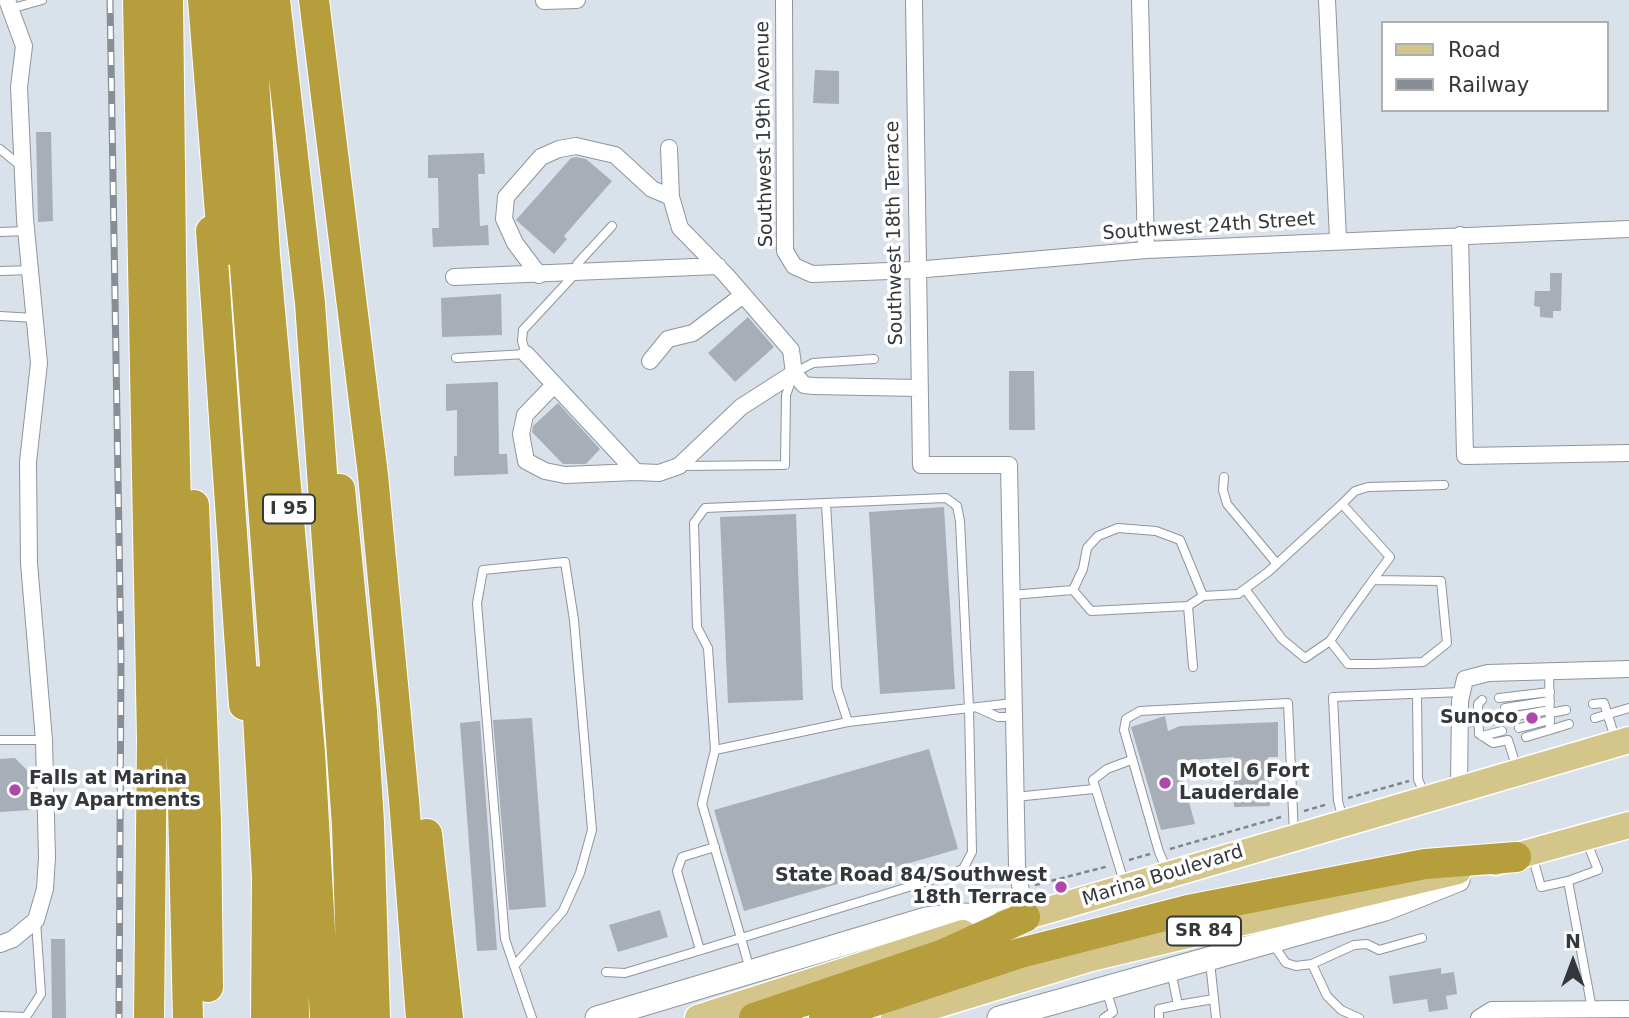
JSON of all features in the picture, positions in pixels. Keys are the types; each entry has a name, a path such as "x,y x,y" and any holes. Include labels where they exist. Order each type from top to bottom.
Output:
{"highway":[{"path":"138,0 152,753 149,1018"},
{"path":"168,0 176,543 188,1018"},
{"path":"192,0 236,559 248,783 252,1018"},
{"path":"203,0 250,573 267,877 266,1018"},
{"path":"225,0 292,891 294,1018"},
{"name":"I 95","path":"248,0 264,243 310,752 325,1018"},
{"path":"275,0 310,303 345,786 353,1018"},
{"path":"314,0 373,475 410,859 421,1018"},
{"path":"171,236 197,539 206,821 208,1018"},
{"path":"310,303 329,407 354,607 369,822 375,1018"},
{"path":"373,475 394,548 448,1018"},
{"path":"824,1018 1007,957 1176,913 1425,863 1524,855"},
{"path":"754,1018 944,954 1025,917"}],"main road":[{"name":"Marina Boulevard","path":"698,1018 943,939 1623,742"},
{"name":"SR 84","path":"894,1018 1104,955 1524,855 1629,825"},
{"path":"1009,1017 1051,1008 1106,989 1385,909 1524,855"},
{"path":"597,1018 926,919 961,915 1025,917"}],"street":[{"path":"544,1 577,0"},
{"name":"Southwest 19th Avenue","path":"784,0 785,251 794,266"},
{"name":"Southwest 18th Terrace","path":"914,0 915,270 921,465 1009,465 1011,595"},
{"path":"1140,0 1146,250"},
{"path":"1327,0 1338,239"},
{"path":"0,944 13,939 36,920 46,889 44,740 29,564 29,462 39,363 27,231 19,87 24,46 8,4"},
{"path":"540,275 515,243 505,219 506,197 541,157 576,146 615,155 652,188 671,197"},
{"path":"669,148 671,197 680,228 718,266 791,350 794,373 804,385 919,388"},
{"name":"Southwest 24th Street","path":"794,266 812,274 915,270 1146,250 1338,239 1629,229"},
{"path":"1460,235 1465,456 1629,453"},
{"path":"454,277 718,266"},
{"path":"650,361 668,340 693,333 743,295"},
{"path":"526,354 636,472"},
{"path":"554,385 525,415 522,434 526,461 545,471 565,475 659,473 679,466 741,407 794,373"},
{"path":"1011,595 1015,797 1019,889 1025,917"},
{"path":"1459,788 1459,723 1463,686 1488,673 1629,669"},
{"path":"1479,1018 1492,1010 1629,1009"}],"lane":[{"path":"8,4 42,0"},
{"path":"0,149 23,168"},
{"path":"456,358 526,354 522,341 523,330 575,274 577,264 612,226"},
{"path":"0,232 27,231"},
{"path":"0,271 31,270"},
{"path":"0,316 36,318"},
{"path":"679,466 785,465 786,395 794,373 813,363 873,359"},
{"path":"1224,477 1223,489 1227,504 1277,564"},
{"path":"1073,590 1091,611 1188,606 1203,596 1238,594 1277,564 1356,491 1367,487 1444,485"},
{"path":"606,972 625,973 741,938 963,869 972,852 973,709 957,506 946,498 705,508 694,523 698,627 708,648 715,750 702,804 715,847 741,938 751,972"},
{"path":"827,504 836,688 848,722"},
{"path":"1245,589 1282,639 1305,658 1330,641 1390,557 1342,504"},
{"path":"1073,590 1083,569 1087,548 1098,536 1118,528 1156,531 1180,540 1203,596"},
{"path":"514,966 563,911 580,873 592,830 575,620 565,562 483,570 477,603 505,939 514,966 532,1018"},
{"path":"1330,641 1348,664 1423,662 1447,643 1441,581 1373,580"},
{"path":"1011,595 1073,590"},
{"path":"1188,606 1193,667"},
{"path":"1526,737 1550,711 1549,671"},
{"path":"1343,822 1338,801 1333,697 1417,694 1463,686"},
{"path":"1417,694 1418,779 1426,798"},
{"path":"1499,698 1550,711 1569,724"},
{"path":"1482,700 1478,704 1478,723 1482,736 1493,743 1508,740 1518,771"},
{"path":"715,750 848,722 973,709 997,703 1013,710"},
{"path":"1169,874 1159,852 1124,730 1126,719 1132,713 1288,703 1294,837"},
{"path":"1593,704 1604,703 1623,742"},
{"path":"1505,708 1550,711"},
{"path":"1595,718 1629,708"},
{"path":"973,709 998,717 1013,710"},
{"path":"1478,711 1488,710"},
{"path":"1511,717 1566,710"},
{"path":"1519,727 1550,711"},
{"path":"1459,723 1495,720"},
{"path":"1482,736 1502,731"},
{"path":"0,740 44,740"},
{"path":"1125,887 1093,780 1107,769 1131,760"},
{"path":"1015,797 1094,789"},
{"path":"1524,855 1541,887 1569,881 1598,870 1585,837"},
{"path":"701,950 677,871 682,857 715,847"},
{"path":"1569,881 1592,1009"},
{"path":"0,1016 26,1017 41,994 36,920"},
{"path":"1272,943 1286,963 1312,964 1354,945 1367,944 1379,950 1422,938"},
{"path":"1210,961 1216,1018"},
{"path":"1312,964 1327,996 1341,1010 1359,1018"},
{"path":"1171,971 1178,1005"},
{"path":"1104,1018 1113,1012 1106,989"},
{"path":"1159,1018 1159,1009 1214,999"}],"building":[{"path":"815,70 839,71 839,104 813,103"},
{"path":"36,132 51,132 53,221 38,222"},
{"path":"484,153 485,174 478,174 480,226 488,225 489,245 433,247 432,228 439,228 438,178 428,178 428,155"},
{"path":"571,158 586,159 612,181 564,236 567,239 554,254 516,220"},
{"path":"1550,273 1562,273 1561,311 1553,311 1553,318 1540,317 1540,307 1534,306 1535,291 1550,291"},
{"path":"501,294 502,335 442,337 441,298"},
{"path":"748,317 774,347 735,382 708,353"},
{"path":"1009,371 1034,371 1035,430 1009,430"},
{"path":"498,382 499,454 507,454 508,474 454,476 457,410 446,411 446,384"},
{"path":"558,403 600,449 586,464 563,464 532,432 533,426"},
{"path":"944,507 955,689 880,694 869,512"},
{"path":"796,514 803,700 728,703 720,517"},
{"name":"Motel 6 Fort Lauderdale","path":"1165,716 1168,731 1180,726 1278,722 1278,757 1268,757 1270,806 1234,807 1234,757 1178,761 1195,824 1161,830 1131,727"},
{"path":"532,718 546,907 509,910 493,720"},
{"path":"480,721 497,950 477,951 460,723"},
{"path":"929,749 958,849 744,911 714,810"},
{"name":"Falls at Marina Bay Apartments","path":"15,758 28,771 31,810 0,812 0,759"},
{"path":"660,910 668,937 618,952 609,925"},
{"path":"51,939 65,939 66,1018 52,1018"},
{"path":"1441,968 1441,974 1454,972 1457,994 1446,996 1448,1009 1429,1012 1427,999 1393,1004 1389,976"}],"railway":[{"path":"110,0 121,656 119,1018"}],"place":[{"name":"Sunoco","path":"1532,718"},
{"name":"Motel 6 Fort Lauderdale","path":"1165,783"},
{"name":"Falls at Marina Bay Apartments","path":"15,790"},
{"name":"State Road 84/Southwest 18th Terrace","path":"1061,887"}]}
